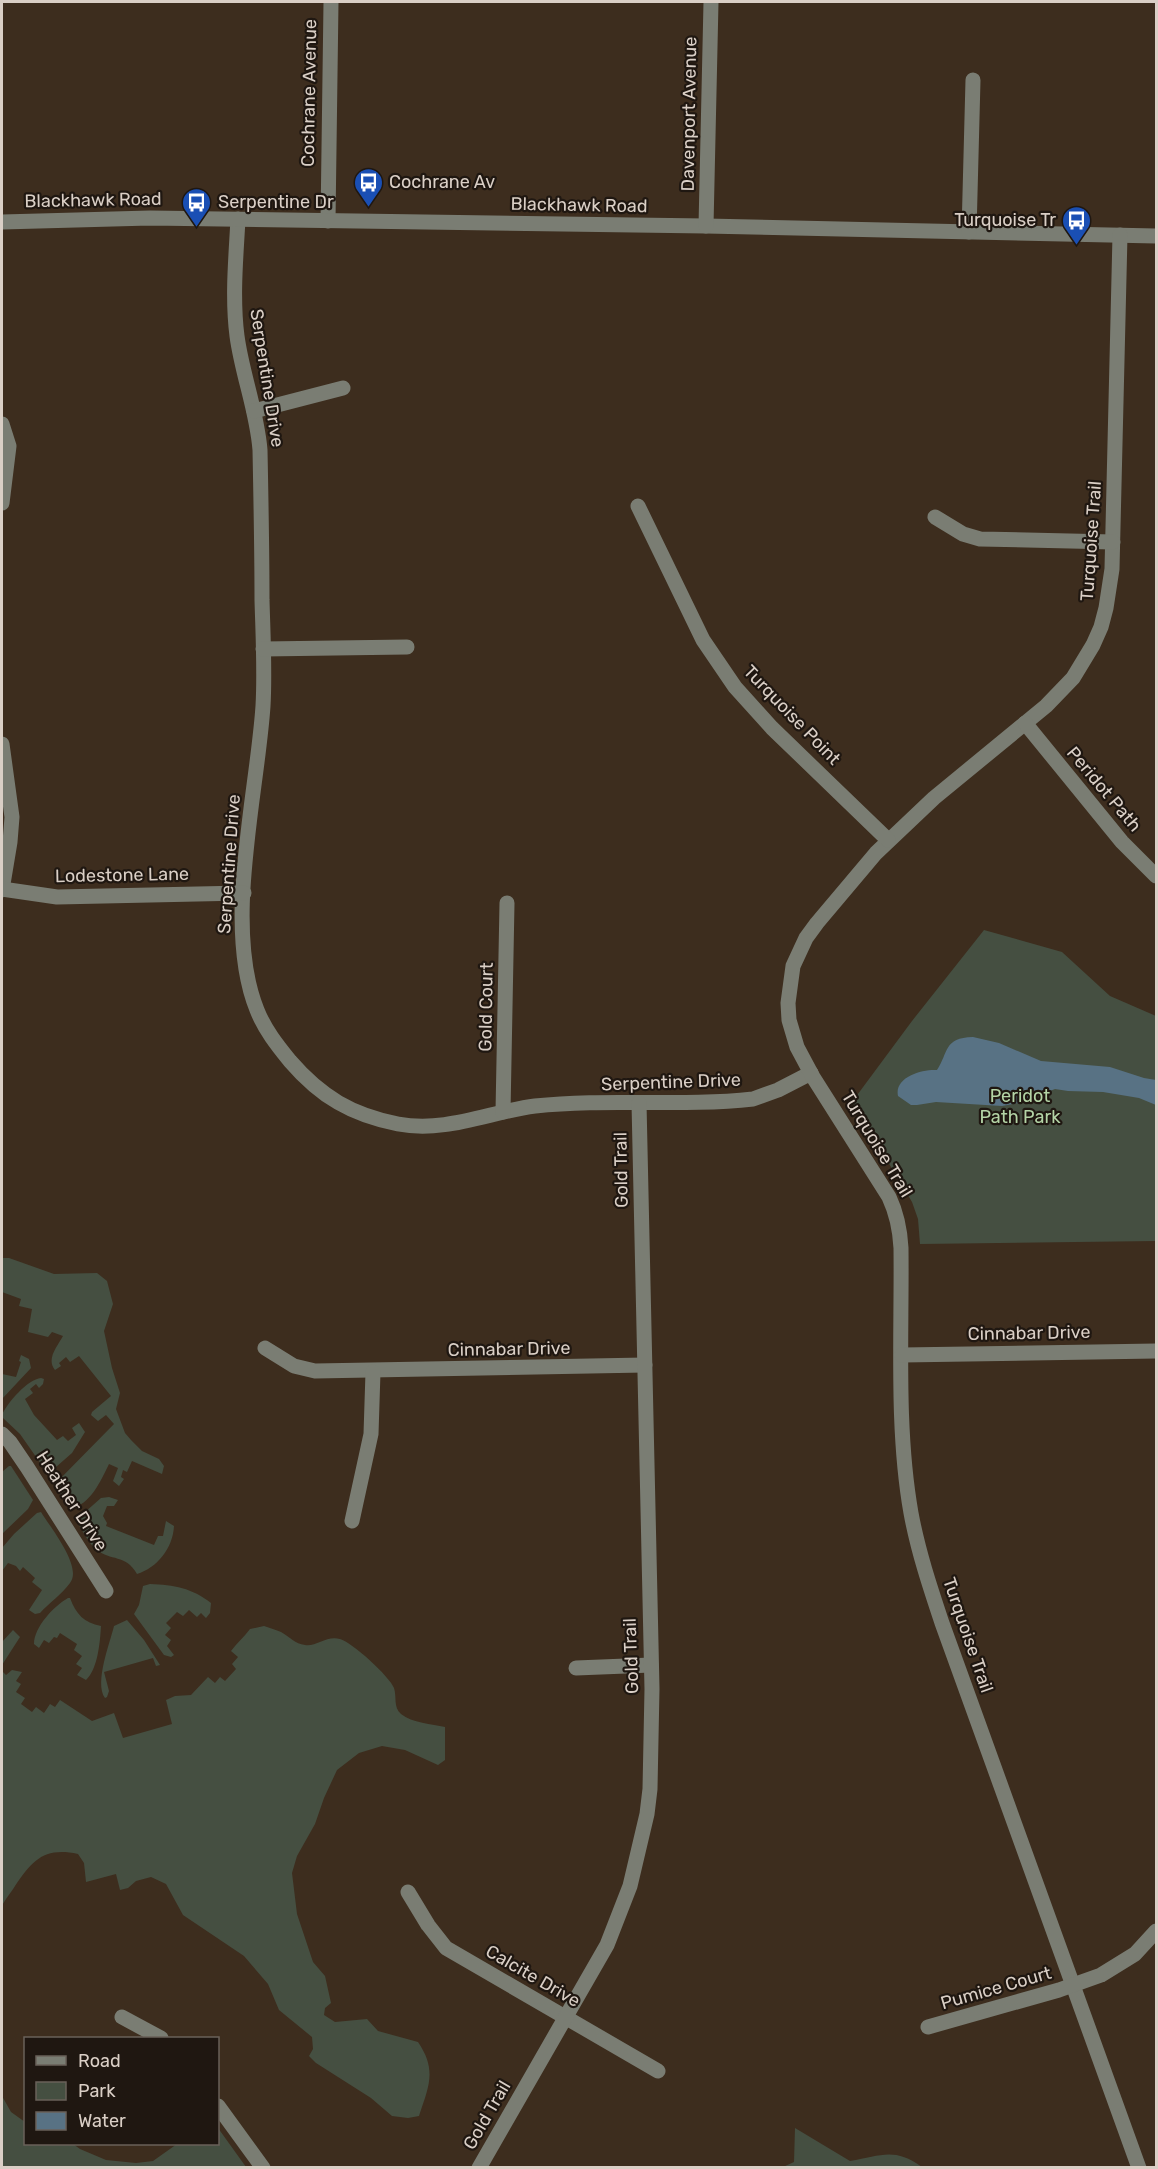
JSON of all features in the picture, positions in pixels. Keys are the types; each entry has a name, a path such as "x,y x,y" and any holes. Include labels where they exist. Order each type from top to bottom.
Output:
{"street":[{"name":"Cochrane Avenue","path":"328,220 331,2"},
{"name":"Davenport Avenue","path":"706,226 711,2"},
{"path":"969,232 973,80"},
{"name":"Blackhawk Road","path":"2,222 119,218 328,220 1156,236"},
{"name":"Serpentine Drive","path":"238,219 236,329 260,450 263,649 261,730 244,893 245,963 256,1010 272,1040 303,1077 336,1103 369,1117 410,1126 454,1124 504,1112 556,1105 753,1099 778,1090 811,1073"},
{"name":"Turquoise Trail","path":"1120,235 1112,569 1106,608 1093,645 1064,689 941,792 888,840 806,939 794,966 788,990 789,1020 796,1047 889,1197 895,1211 901,1242 903,1427 911,1515 927,1576 1139,2168"},
{"path":"254,411 343,388"},
{"path":"2,423 9,446 2,503"},
{"name":"Turquoise Point","path":"638,506 703,640 735,687 772,728 888,840"},
{"path":"935,517 963,534 980,539 1113,542"},
{"path":"263,649 408,647"},
{"name":"Peridot Path","path":"1025,723 1122,842 1156,876"},
{"path":"2,744 12,817 2,889"},
{"name":"Lodestone Lane","path":"2,889 57,897 244,893"},
{"name":"Gold Court","path":"504,1112 507,903"},
{"name":"Gold Trail","path":"479,2168 612,1935 638,1861 650,1790 651,1665 639,1103"},
{"name":"Cinnabar Drive","path":"265,1348 294,1366 306,1370 373,1372 645,1365"},
{"name":"Cinnabar Drive","path":"902,1355 1156,1351"},
{"path":"352,1521 371,1434 373,1372"},
{"name":"Heather Drive","path":"2,1434 27,1467 106,1591"},
{"path":"576,1668 651,1665"},
{"name":"Calcite Drive","path":"408,1892 428,1925 446,1947 658,2071"},
{"name":"Pumice Court","path":"928,2027 1074,1985 1101,1975 1127,1960 1156,1931"},
{"path":"122,2017 159,2037"},
{"path":"219,2107 263,2168"}],"green space":[{"name":"Peridot Path Park","path":"984,930 1062,952 1110,996 1156,1016 1156,1241 920,1244 918,1219 912,1202 852,1102"},
{"path":"2,1258 9,1258 54,1274 97,1273 107,1281 113,1304 104,1331 120,1393 116,1409 125,1433 142,1451 159,1459 164,1466 162,1474 132,1461 127,1472 123,1470 121,1477 124,1479 119,1486 113,1481 118,1468 109,1464 89,1497 70,1509 54,1485 114,1424 106,1415 98,1421 91,1415 111,1396 79,1356 70,1362 66,1357 59,1363 61,1366 55,1370 52,1357 63,1336 52,1332 48,1337 28,1332 32,1309 19,1306 21,1299 2,1292"},
{"path":"21,1355 29,1359 31,1368 2,1399 2,1374 16,1377"},
{"path":"41,1378 44,1379 43,1384 39,1388 36,1384 30,1389 33,1393 25,1399 34,1415 57,1440 63,1436 68,1441 76,1435 72,1428 79,1423 85,1432 72,1453 48,1474 20,1434 2,1415 18,1392"},
{"path":"9,1466 33,1500 28,1509 2,1534 2,1472"},
{"path":"109,1497 118,1500 114,1506 107,1506 103,1516 107,1523 106,1526 154,1545 158,1536 163,1536 166,1521 174,1526 171,1542 163,1556 151,1567 137,1574 128,1563 97,1550 76,1520 101,1498"},
{"path":"41,1512 69,1557 73,1576 63,1591 40,1613 35,1614 29,1610 42,1590 32,1582 35,1578 23,1567 20,1571 16,1566 8,1563 2,1571 2,1548 14,1534"},
{"path":"150,1584 182,1588 211,1603 210,1613 206,1618 201,1613 197,1617 189,1610 183,1616 177,1612 166,1623 171,1628 165,1635 171,1640 167,1646 174,1655 171,1657 164,1655 134,1614 139,1605 143,1586"},
{"path":"68,1598 81,1617 101,1626 96,1662 86,1680 77,1675 82,1668 76,1664 82,1656 74,1650 77,1644 60,1633 49,1643 44,1640 39,1648 34,1644 41,1624 57,1606"},
{"path":"127,1620 144,1640 160,1665 156,1666 153,1658 104,1672 109,1691 105,1698 101,1683 106,1652 114,1626"},
{"path":"264,1626 281,1632 301,1644 309,1645 335,1638 346,1642 370,1660 386,1676 394,1688 397,1708 401,1714 416,1721 445,1727 445,1760 438,1765 405,1750 382,1746 359,1753 337,1770 315,1824 297,1856 292,1873 297,1914 313,1962 325,1976 331,2003 325,2008 324,2015 335,2022 367,2019 378,2031 418,2042 428,2061 429,2070 428,2087 419,2116 408,2118 392,2116 371,2098 316,2063 309,2056 313,2049 312,2037 279,2010 268,1984 244,1956 183,1915 166,1884 151,1877 136,1881 128,1888 120,1890 116,1874 86,1882 84,1863 78,1854 56,1852 40,1858 28,1869 2,1906 2,1671 6,1675 12,1670 22,1672 16,1681 21,1684 16,1692 25,1698 21,1704 32,1712 36,1707 44,1713 50,1704 55,1707 60,1700 92,1721 114,1713 123,1738 172,1724 166,1700 175,1696 191,1695 208,1677 215,1683 220,1677 225,1681 236,1669 232,1664 238,1657 231,1651 250,1629"},
{"path":"13,1630 20,1637 2,1665 2,1642"},
{"path":"2,2096 11,2112 24,2121 24,2145 74,2145 106,2160 136,2163 153,2161 176,2145 219,2145 219,2129 246,2167 2,2167"},
{"path":"795,2128 850,2161 879,2155 895,2155 922,2167 783,2167 794,2162"}],"water":[{"path":"973,1037 999,1043 1041,1061 1110,1067 1156,1080 1156,1105 1139,1098 1103,1092 1055,1089 1018,1103 1002,1106 936,1102 911,1105 898,1096 900,1084 910,1075 937,1070 952,1043"}],"place":[{"name":"Cochrane Av","path":"368,208"},
{"name":"Serpentine Dr","path":"197,228"},
{"name":"Turquoise Tr","path":"1077,246"}]}
